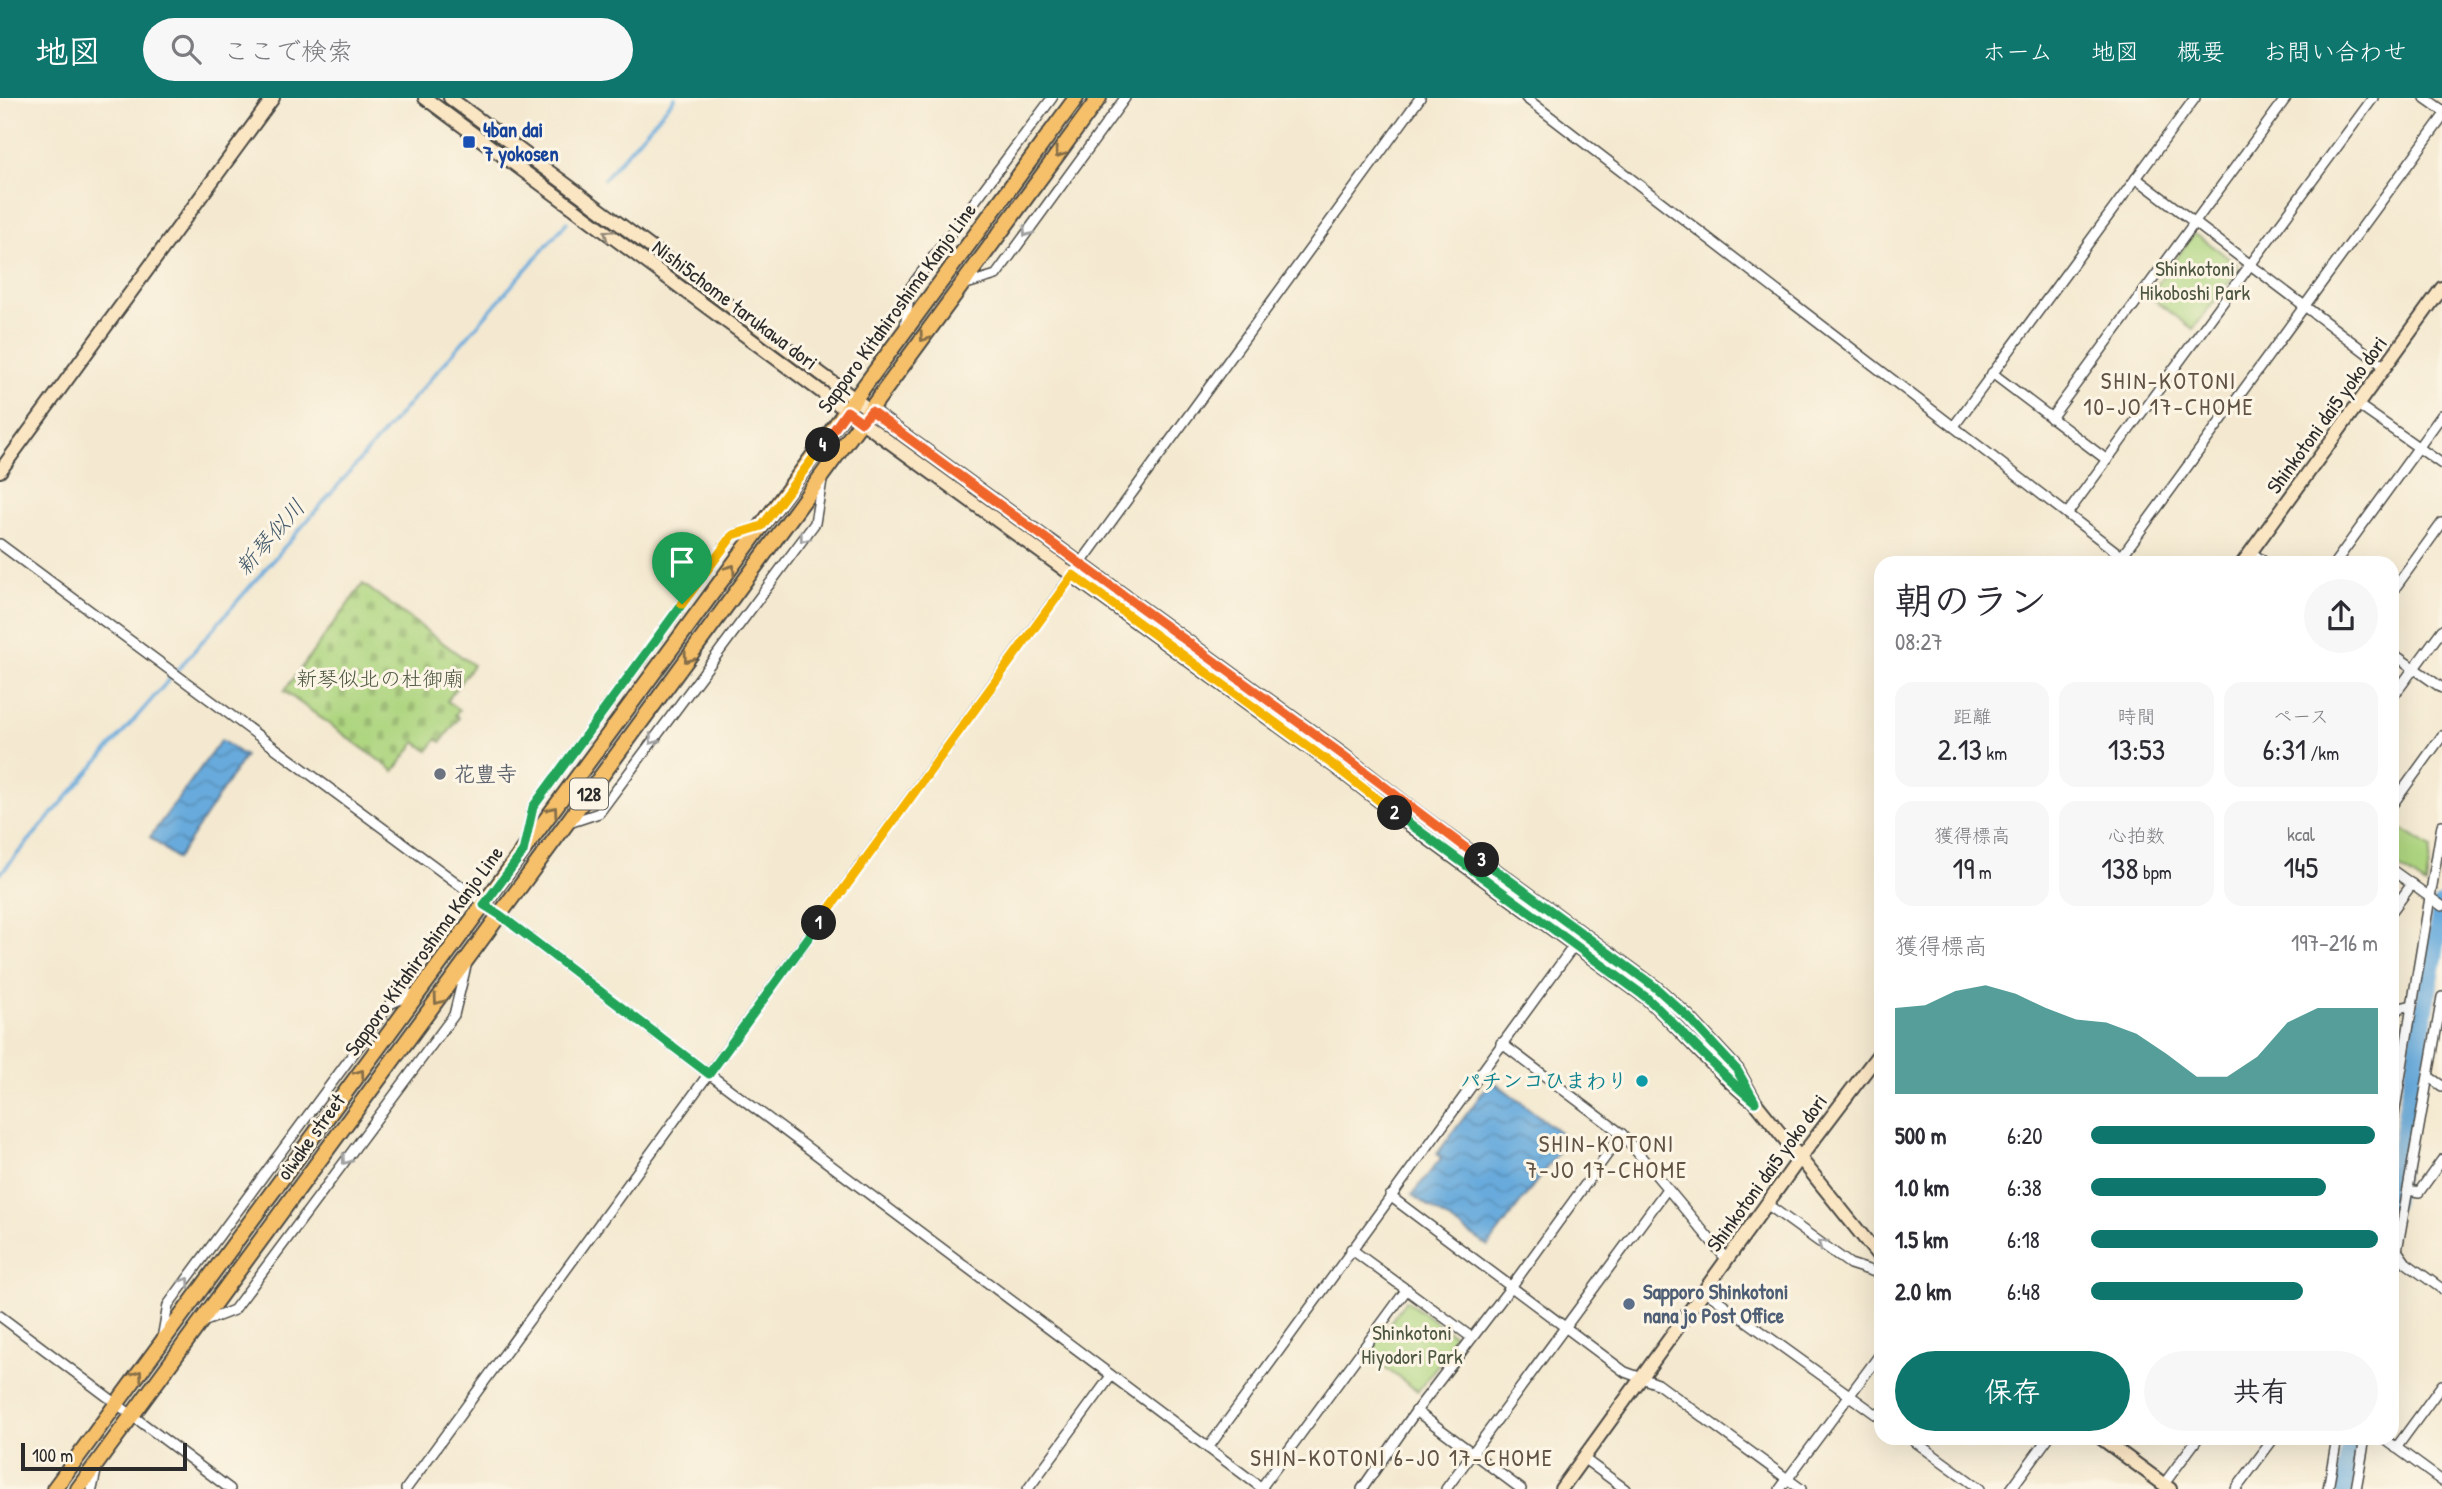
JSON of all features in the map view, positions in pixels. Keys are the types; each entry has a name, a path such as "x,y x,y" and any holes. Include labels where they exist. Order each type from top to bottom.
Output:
{"main road":[{"path":"0,471 273,98"},
{"name":"Nishi5chome tarukawa dori","path":"425,98 851,405"},
{"name":"Nishi5chome tarukawa dori","path":"450,98 866,417 1077,570 1410,825 1578,940 1647,998 1678,1027 1725,1079 1755,1102 1874,1250"},
{"name":"Sapporo Kitahiroshima Kanjo Line","path":"53,1489 1076,98"},
{"name":"oiwake street","path":"78,1489 1099,98"},
{"name":"Shinkotoni dai5 yoko dori","path":"2248,556 2442,288"},
{"name":"Shinkotoni dai5 yoko dori","path":"1561,1489 1800,1158 1874,1060"},
{"path":"2110,1445 2167,1487"}],"street":[{"path":"904,332 909,288 1052,98"},
{"path":"962,285 996,275 1125,98"},
{"path":"405,1489 1420,98"},
{"path":"1526,98 2122,556 2442,118"},
{"path":"1954,426 2195,98"},
{"path":"2051,418 2286,98"},
{"path":"2067,514 2373,98"},
{"path":"2425,98 2442,110"},
{"path":"2136,178 2385,367"},
{"path":"1992,373 2106,460"},
{"path":"2358,405 2442,464"},
{"path":"2340,556 2442,415"},
{"path":"566,824 598,813 807,534 815,523 823,475"},
{"path":"2399,582 2442,523"},
{"path":"0,544 500,915 1262,1489 1407,1289"},
{"path":"2251,552 2256,556"},
{"path":"2399,688 2442,630"},
{"path":"2399,658 2442,688"},
{"path":"2399,795 2442,736"},
{"path":"2399,1084 2412,1005 2436,901 2442,825"},
{"path":"2399,875 2436,901"},
{"path":"2399,902 2412,884"},
{"path":"1208,1448 1578,940"},
{"path":"201,1322 234,1310 454,1015 468,958"},
{"path":"2399,1226 2438,1042 2442,997"},
{"path":"2399,1009 2412,1005"},
{"path":"1502,1043 1622,1133 1727,1261"},
{"path":"2429,1077 2442,1086"},
{"path":"1362,1489 1416,1411 1511,1287 1622,1133"},
{"path":"2408,1190 2419,1192 2442,1160"},
{"path":"1446,1489 1667,1189"},
{"path":"1390,1196 1625,1372 1658,1384 1801,1489"},
{"path":"1768,1205 1850,1264 1874,1272"},
{"path":"1351,1249 1471,1337"},
{"path":"2399,1253 2406,1263 2438,1286 2442,1273"},
{"path":"1705,1291 1874,1413"},
{"path":"0,1316 230,1489"},
{"path":"1780,1489 1874,1362"},
{"path":"1028,1489 1111,1376"},
{"path":"2399,1444 2442,1385"},
{"path":"1416,1411 1521,1489"},
{"path":"1920,1445 1980,1489"},
{"path":"2011,1489 2043,1445"},
{"path":"2167,1487 2194,1445"},
{"path":"2236,1489 2269,1445"},
{"path":"2328,1489 2336,1445"},
{"path":"2356,1489 2364,1445"},
{"path":"2392,1445 2442,1481"},
{"path":"1583,1458 1625,1489"},
{"path":"92,1489 98,1462"}],"green space":[{"name":"Shinkotoni Hikoboshi Park","path":"2193,235 2198,235 2238,265 2238,271 2193,329 2149,296"},
{"name":"新琴似北の杜御廟","path":"363,584 473,665 447,701 459,710 455,715 459,718 441,742 437,739 428,751 416,742 394,771 284,691"},
{"path":"2399,827 2431,848 2426,886 2399,868"},
{"name":"Shinkotoni Hiyodori Park","path":"1406,1300 1458,1338 1418,1391 1367,1355"}],"water":[{"path":"221,740 245,756 177,859 150,837"},
{"path":"1496,1083 1568,1139 1488,1246 1412,1195 1441,1158 1437,1154 1486,1088"}],"waterway":[{"name":"新琴似川","path":"604,179 675,98"},
{"name":"新琴似川","path":"0,874 567,222"},
{"path":"2399,1160 2442,906"},
{"path":"2344,1489 2351,1445"}],"place":[{"name":"4ban dai 7 yokosen","path":"469,142"},
{"name":"花豊寺","path":"440,774"},
{"name":"パチンコひまわり","path":"1642,1081"},
{"name":"Sapporo Shinkotoni nana jo Post Office","path":"1629,1304"}],"district":[{"name":"SHIN-KOTONI 10-JO 17-CHOME","path":"2169,394"},
{"name":"SHIN-KOTONI 7-JO 17-CHOME","path":"1607,1157"},
{"name":"SHIN-KOTONI 6-JO 17-CHOME","path":"1402,1458"}],"route":[{"path":"847,411 862,422 871,411 1343,755 1420,815 1655,987 1688,1017 1737,1070 1755,1102 1725,1079 1708,1058 1647,998 1073,575 709,1074 484,905 523,852 533,807 682,604 733,535 762,526 847,411"}]}
